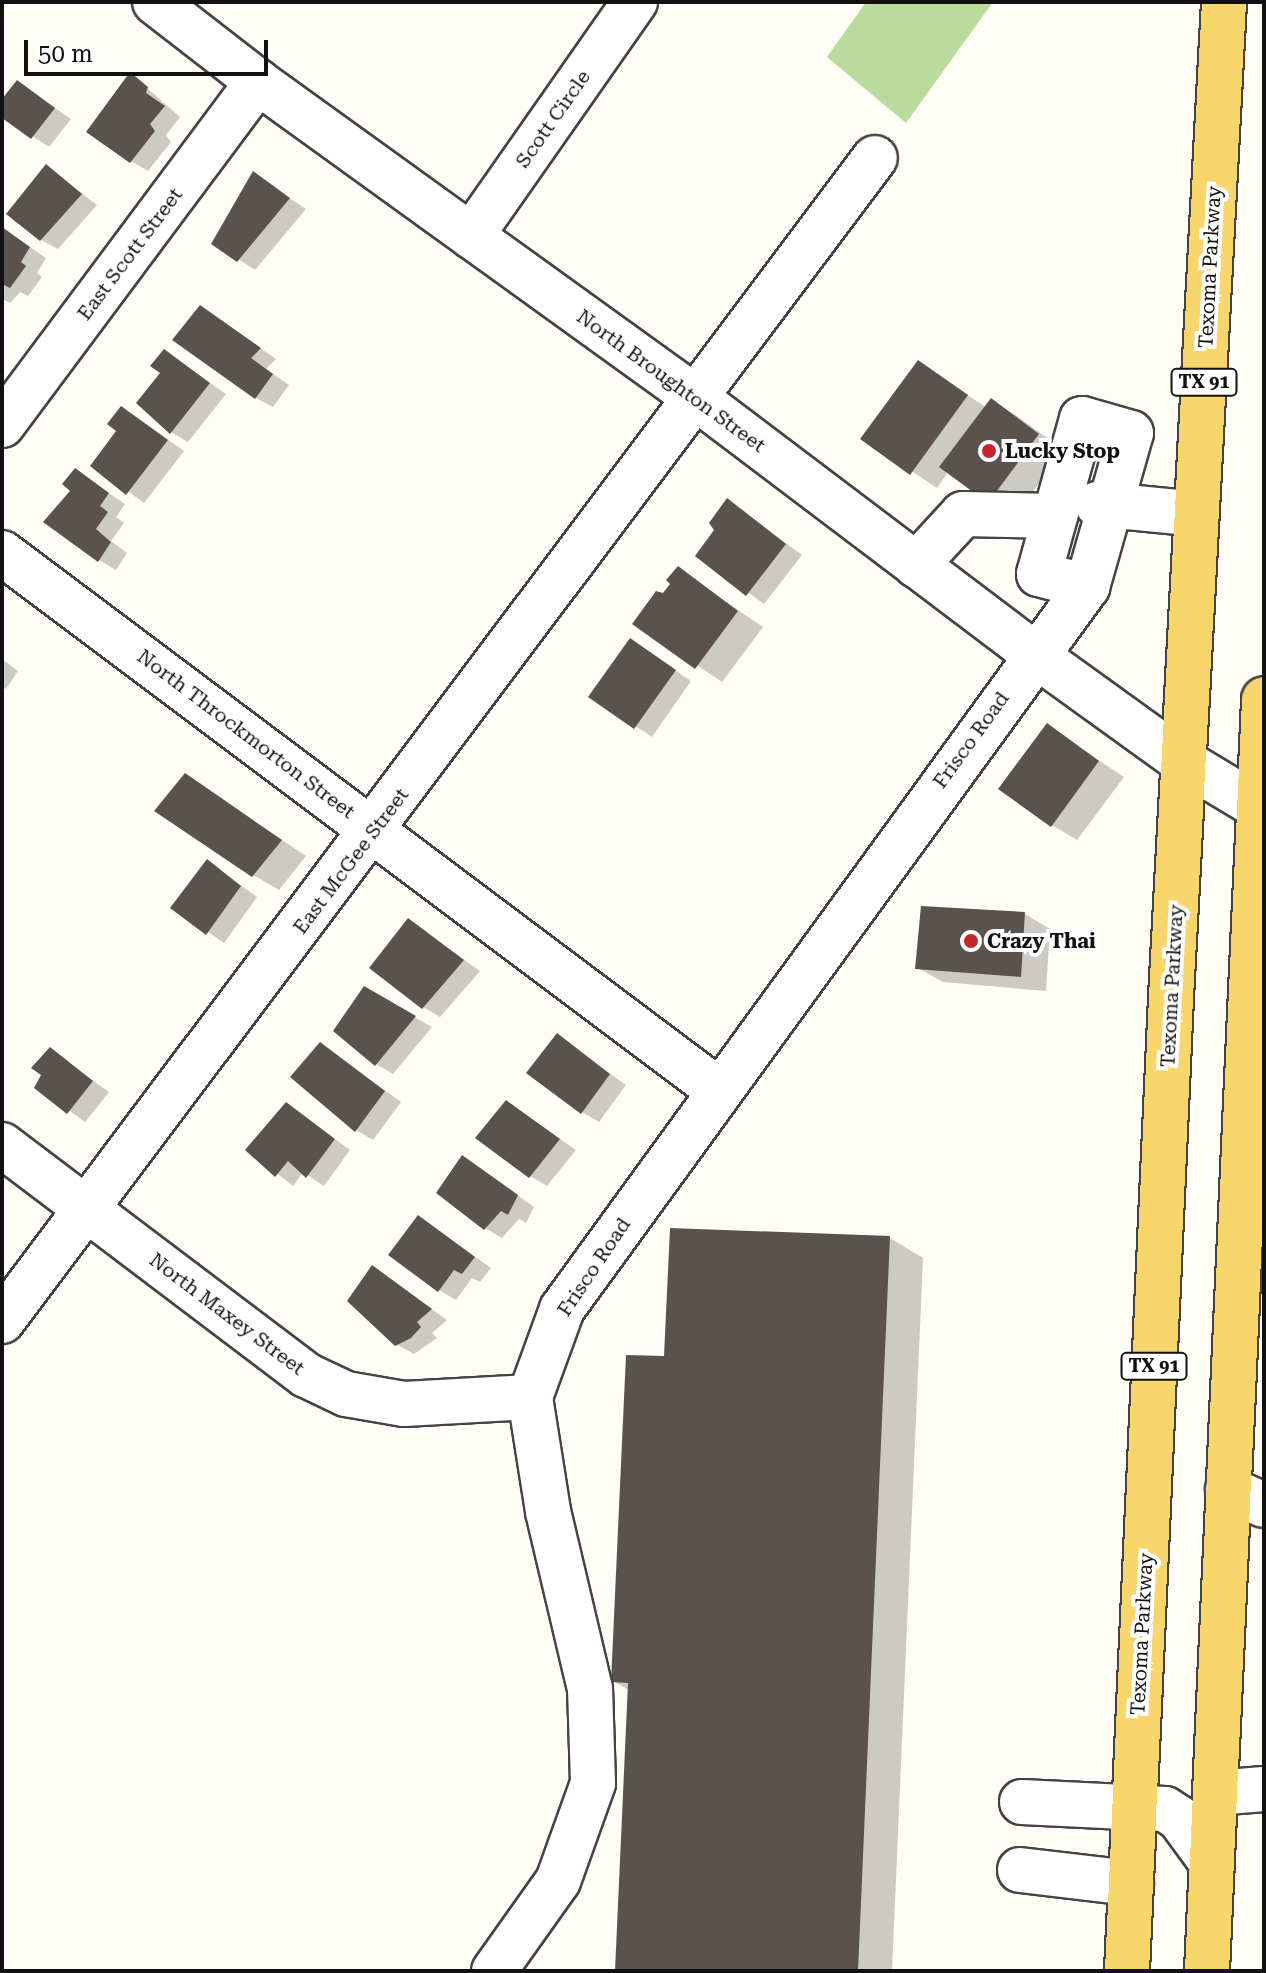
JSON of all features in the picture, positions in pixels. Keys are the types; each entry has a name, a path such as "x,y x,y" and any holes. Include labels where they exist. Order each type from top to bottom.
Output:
{"main road":[{"name":"Texoma Parkway","path":"1127,1971 1184,762 1224,2"},
{"path":"1207,1971 1215,1793 1246,1497 1264,699"}],"street":[{"name":"North Broughton Street","path":"155,2 258,82 696,398 1034,654 1184,762 1262,808"},
{"name":"Scott Circle","path":"471,236 635,2"},
{"name":"East Scott Street","path":"2,425 258,82"},
{"name":"East McGee Street","path":"2,1321 84,1206 376,830 875,158"},
{"path":"916,565 963,514 1082,510 1197,514"},
{"name":"Frisco Road","path":"494,1971 558,1881 593,1783 590,1689 548,1511 530,1397 562,1309 1034,654 1082,510"},
{"name":"North Throckmorton Street","path":"2,553 376,830 718,1090"},
{"name":"North Maxey Street","path":"2,1145 306,1375 346,1394 404,1404 530,1397"},
{"path":"1215,1793 1264,1789"},
{"path":"1022,1802 1135,1804 1179,1818 1212,1863"},
{"path":"1020,1870 1131,1883"}],"green space":[{"path":"866,2 993,2 906,123 827,57"}],"building":[{"path":"130,72 148,87 146,93 165,106 150,124 155,131 130,163 86,132"},
{"path":"17,80 55,108 31,139 2,118 2,99"},
{"path":"46,164 82,194 40,241 6,214"},
{"path":"253,171 290,198 237,262 211,244"},
{"path":"2,227 30,247 21,262 26,266 10,288 2,284"},
{"path":"200,305 261,348 251,358 273,374 255,399 172,340"},
{"path":"164,349 210,383 170,434 136,403 160,373 150,366"},
{"path":"918,360 968,395 910,475 860,439"},
{"name":"Lucky Stop","path":"991,398 1039,434 988,503 939,467"},
{"path":"121,406 168,440 126,495 90,466 116,431 107,424"},
{"path":"75,468 109,493 100,506 108,512 96,529 111,542 98,562 43,522 70,491 62,484"},
{"path":"727,498 786,544 746,596 695,556 714,530 709,523"},
{"path":"678,566 738,611 695,669 632,624 656,591 663,593 670,584 666,580"},
{"path":"630,638 676,670 634,729 588,697"},
{"path":"1047,723 1099,761 1051,827 998,789"},
{"path":"185,773 282,840 252,877 154,811"},
{"path":"207,859 241,886 206,935 170,908"},
{"name":"Crazy Thai","path":"921,906 1025,912 1021,977 915,969"},
{"path":"408,918 464,960 422,1009 369,968"},
{"path":"364,986 416,1016 375,1066 333,1031"},
{"path":"557,1033 610,1074 581,1114 526,1073"},
{"path":"320,1042 385,1091 355,1132 290,1077"},
{"path":"50,1047 93,1081 67,1114 34,1088 41,1075 31,1068"},
{"path":"506,1100 560,1139 529,1178 475,1138"},
{"path":"286,1102 335,1139 306,1178 288,1161 275,1177 245,1150"},
{"path":"462,1155 518,1195 508,1215 501,1211 484,1230 436,1193"},
{"path":"418,1215 475,1257 462,1274 454,1270 438,1292 388,1255"},
{"path":"670,1228 890,1236 858,1971 615,1971 628,1683 611,1682 626,1355 664,1356"},
{"path":"372,1265 432,1309 417,1322 421,1327 411,1338 395,1346 347,1301"}],"place":[{"name":"Lucky Stop","path":"989,451"},
{"name":"Crazy Thai","path":"971,941"}]}
